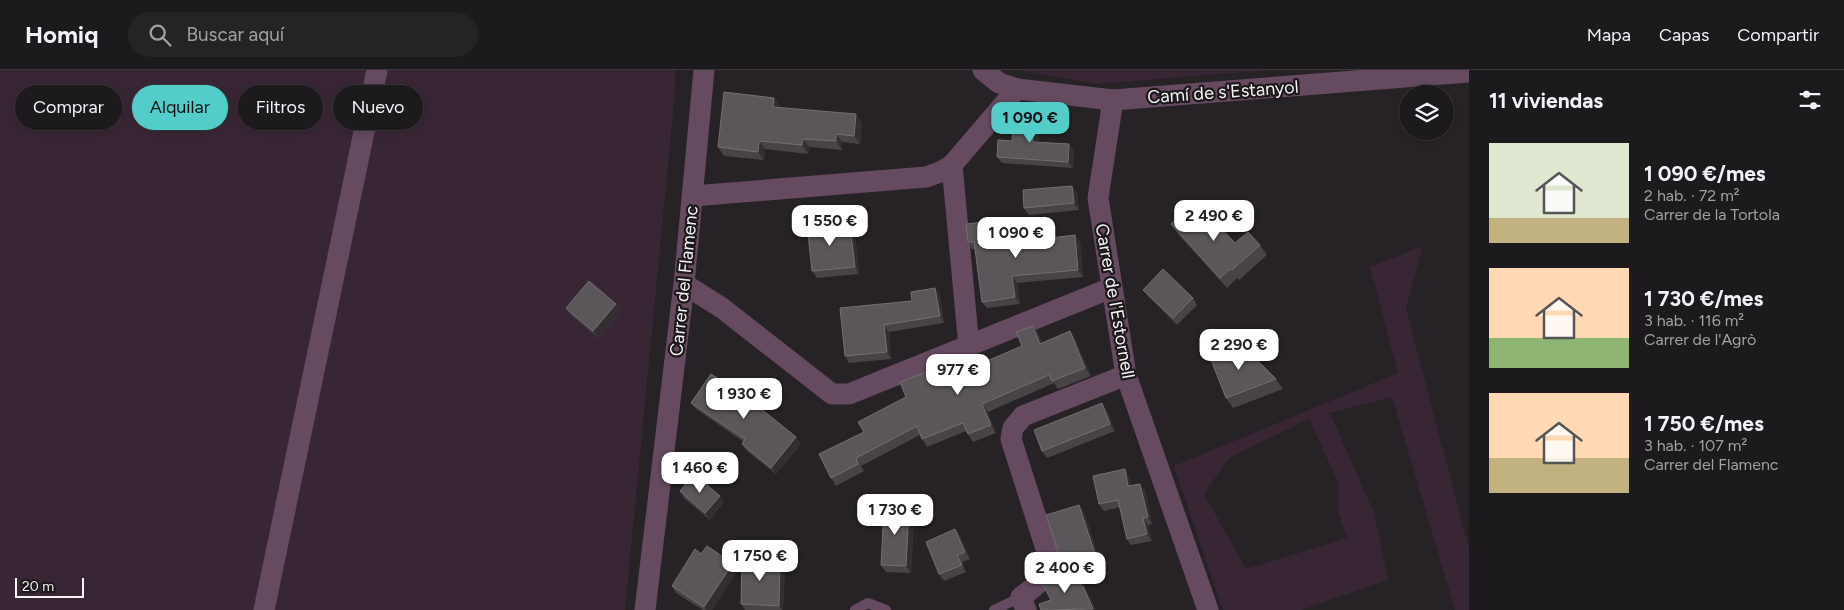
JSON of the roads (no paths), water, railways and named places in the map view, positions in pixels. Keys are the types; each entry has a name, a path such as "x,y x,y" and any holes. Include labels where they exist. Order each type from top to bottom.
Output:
{"street":[{"path":"264,610 377,70"},
{"name":"Carrer del Flamenc","path":"645,610 684,284 704,70"},
{"name":"Camí de s'Estanyol","path":"983,70 999,83 1017,89 1113,100 1469,72"},
{"path":"693,196 926,177 952,165 1017,89"},
{"name":"Carrer de l'Estornell","path":"1113,100 1098,198 1126,375 1208,610"},
{"path":"952,165 969,347"},
{"path":"684,284 722,308 832,394 849,394 1111,288"},
{"path":"1023,604 1048,570 1048,556 1011,439 1013,428 1023,416 1126,375"}],"lane":[{"path":"855,610 868,603 886,610"},
{"path":"994,610 1023,604"}]}
